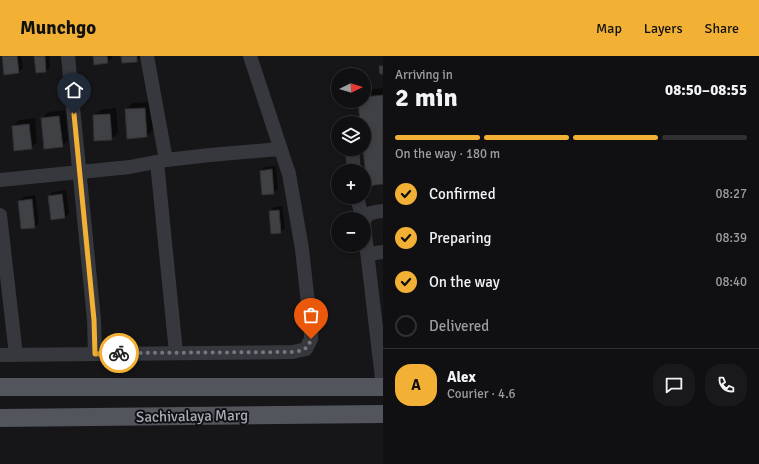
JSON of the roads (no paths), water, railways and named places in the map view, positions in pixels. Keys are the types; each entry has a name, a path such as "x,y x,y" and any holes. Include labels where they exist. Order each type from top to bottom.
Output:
{"main road":[{"path":"0,388 383,387"},
{"name":"Sachivalaya Marg","path":"0,418 383,414"}],"lane":[{"path":"68,56 94,320 95,354"},
{"path":"147,56 161,161 176,353"},
{"path":"0,355 293,352 306,349 311,339 311,331 302,249 289,174 250,56"},
{"path":"0,180 130,167 161,161 280,149"},
{"path":"371,214 383,211"},
{"path":"0,215 16,354"},
{"path":"383,252 368,254 383,387"}]}
